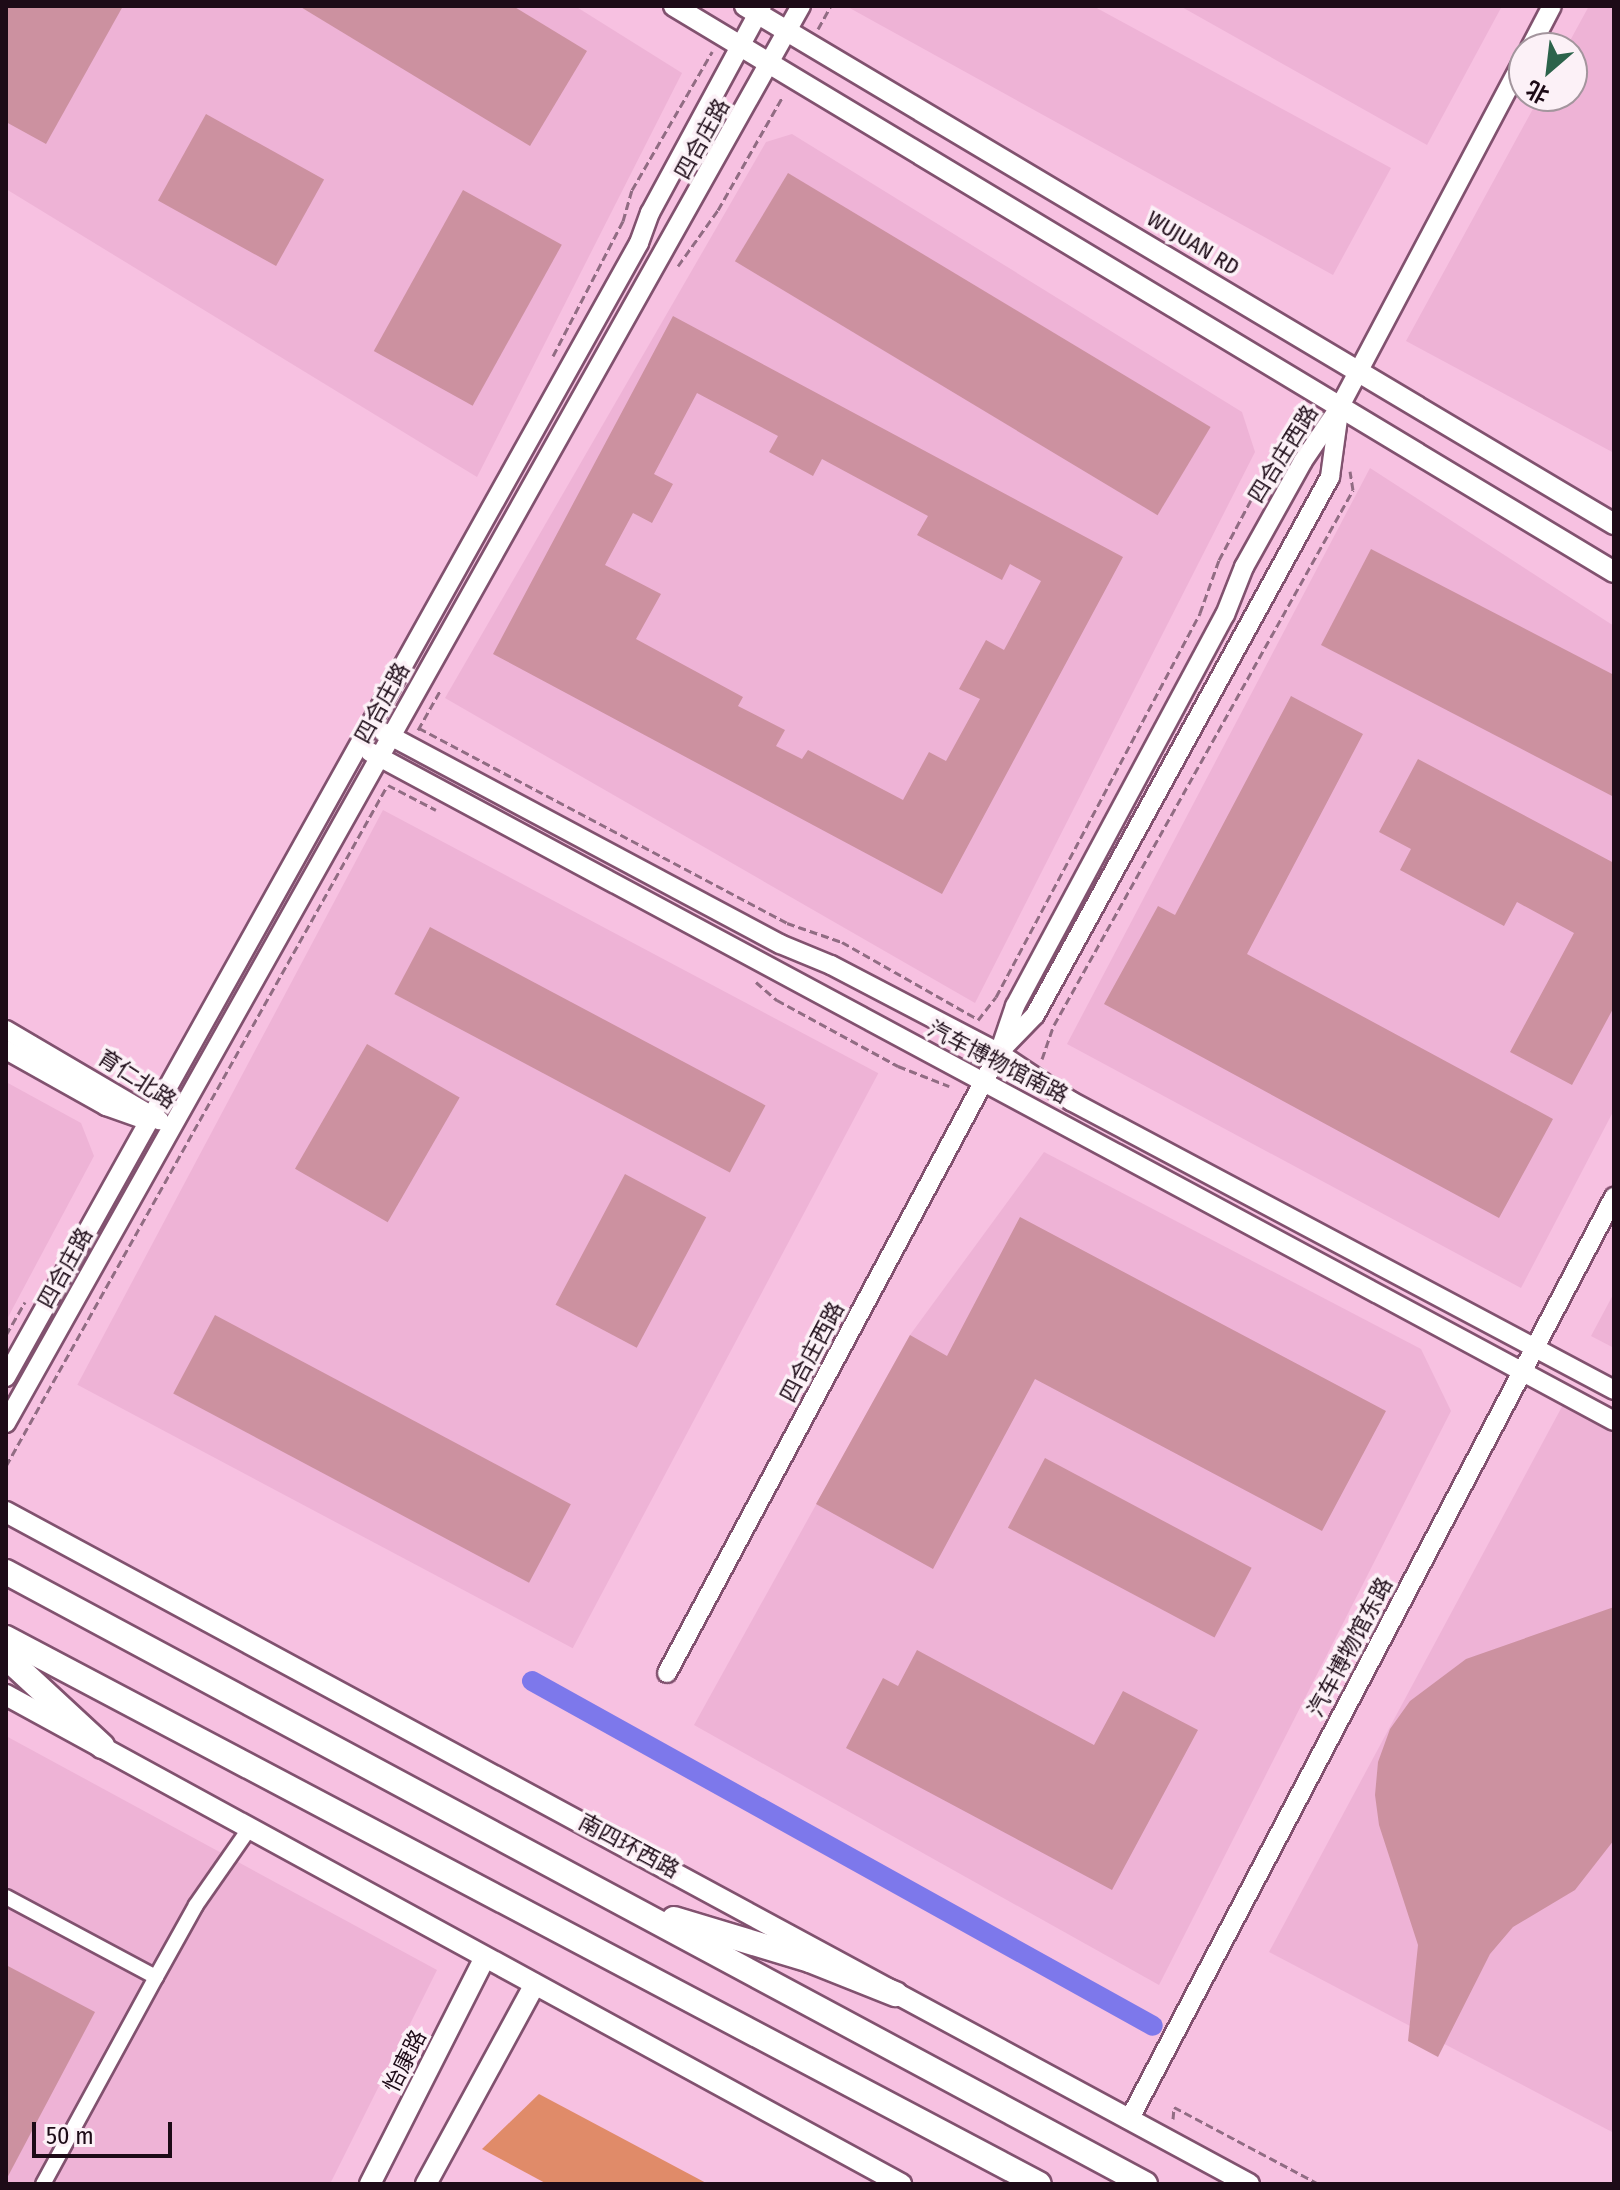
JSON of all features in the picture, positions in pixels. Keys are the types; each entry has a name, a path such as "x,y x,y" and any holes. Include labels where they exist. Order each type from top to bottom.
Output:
{"highway":[{"path":"6,1557 75,1609"},
{"path":"6,1572 1145,2184"},
{"path":"6,1638 1039,2184"},
{"path":"6,1657 102,1746"},
{"path":"625,1905 810,1960 895,1994"}],"main road":[{"path":"674,6 1614,572"},
{"name":"WUJUAN RD","path":"755,9 787,32 1360,369 1614,524"},
{"name":"南四环西路","path":"6,1512 869,1975 895,1994 1249,2184"},
{"path":"6,1695 484,1959 901,2184"},
{"name":"怡康路","path":"370,2184 484,1959"},
{"path":"426,2184 534,1986"}],"street":[{"name":"四合庄路","path":"6,1423 801,6"},
{"path":"1538,32 1552,6"},
{"name":"四合庄路","path":"6,1377 639,243 650,213 741,47 755,9"},
{"path":"1339,408 1508,89"},
{"name":"四合庄西路","path":"667,1673 999,1053 1015,1006 1225,615 1244,567 1303,461 1339,408"},
{"name":"四合庄西路","path":"999,1053 1035,1015 1330,477 1339,408"},
{"name":"汽车博物馆南路","path":"372,726 780,944 831,965 999,1053 1071,1101 1614,1390"},
{"name":"汽车博物馆南路","path":"360,747 979,1089 1522,1370 1614,1421"},
{"name":"育仁北路","path":"6,1030 171,1129"},
{"name":"育仁北路","path":"6,1050 106,1106 150,1118"},
{"name":"汽车博物馆东路","path":"1129,2120 1614,1197"},
{"path":"43,2184 196,1905 249,1829"},
{"path":"6,1897 156,1977"}],"path":[{"path":"419,728 787,923 842,942 978,1020 996,997 1192,627 1219,560 1278,449 1303,432"},
{"path":"1036,1078 1054,1025 1353,490 1349,463"},
{"path":"388,785 441,813"},
{"path":"751,978 777,1000 898,1066 979,1089"},
{"path":"1173,2119 1174,2107 1319,2184"}],"shaded area":[{"path":"6,6 575,6 682,73 477,477 6,189"},
{"path":"846,6 1093,6 1391,168 1333,275"},
{"path":"1180,6 1502,6 1427,145"},
{"path":"1589,6 1614,6 1614,453 1406,341 1531,112 1588,112 1588,32 1575,32"},
{"path":"792,134 1242,412 1255,452 975,1003 445,698 766,142"},
{"path":"1370,468 1614,626 1614,1110 1521,1288 1067,1044"},
{"path":"383,810 878,1073 573,1648 77,1385"},
{"path":"6,1082 81,1123 94,1156 6,1321"},
{"path":"1044,1152 1421,1349 1451,1411 1159,1985 694,1725 910,1335"},
{"path":"1614,1293 1614,1348 1591,1336"},
{"path":"1565,1401 1614,1428 1614,2133 1269,1952"},
{"path":"6,1736 437,1970 330,2184 6,2184"},
{"path":"539,2094 708,2184 547,2184 482,2149"}],"building":[{"path":"6,6 123,6 46,144 6,122"},
{"path":"299,6 513,6 587,51 530,146"},
{"path":"206,114 324,179 276,266 158,201"},
{"path":"788,173 1211,427 1158,515 735,261"},
{"path":"463,190 562,245 473,406 374,351"},
{"path":"673,316 1123,557 942,894 493,654","holes":["697,393 778,436 769,452 813,476 822,459 928,516 917,535 1002,580 1010,564 1041,581 1004,650 986,640 959,689 980,699 946,761 929,752 903,800 808,750 802,759 776,746 785,730 738,706 743,697 636,639 661,594 605,565 633,513 652,523 673,484 654,474"]},
{"path":"1371,549 1614,675 1614,797 1321,645"},
{"path":"1291,696 1363,734 1247,954 1553,1119 1499,1218 1104,1004 1158,906 1175,915"},
{"path":"1418,759 1614,863 1614,1007 1572,1085 1510,1052 1574,933 1517,902 1504,926 1400,870 1411,849 1379,832"},
{"path":"430,927 766,1105 730,1173 394,994"},
{"path":"367,1044 460,1098 388,1222 295,1169"},
{"path":"625,1174 706,1217 637,1348 556,1305"},
{"path":"1020,1217 1386,1411 1322,1531 1035,1379 933,1569 816,1504 910,1335 947,1356"},
{"path":"215,1315 571,1504 529,1583 173,1394"},
{"path":"1045,1458 1252,1568 1215,1638 1008,1528"},
{"path":"1614,1607 1614,1840 1575,1890 1513,1927 1490,1954 1438,2057 1408,2041 1418,1945 1379,1825 1375,1795 1378,1762 1390,1729 1410,1701 1466,1659"},
{"path":"917,1650 1094,1745 1123,1691 1198,1730 1112,1890 846,1748 883,1678 898,1686"},
{"path":"6,1965 95,2012 6,2180"}],"waterway":[{"path":"532,1681 1153,2026"}]}
